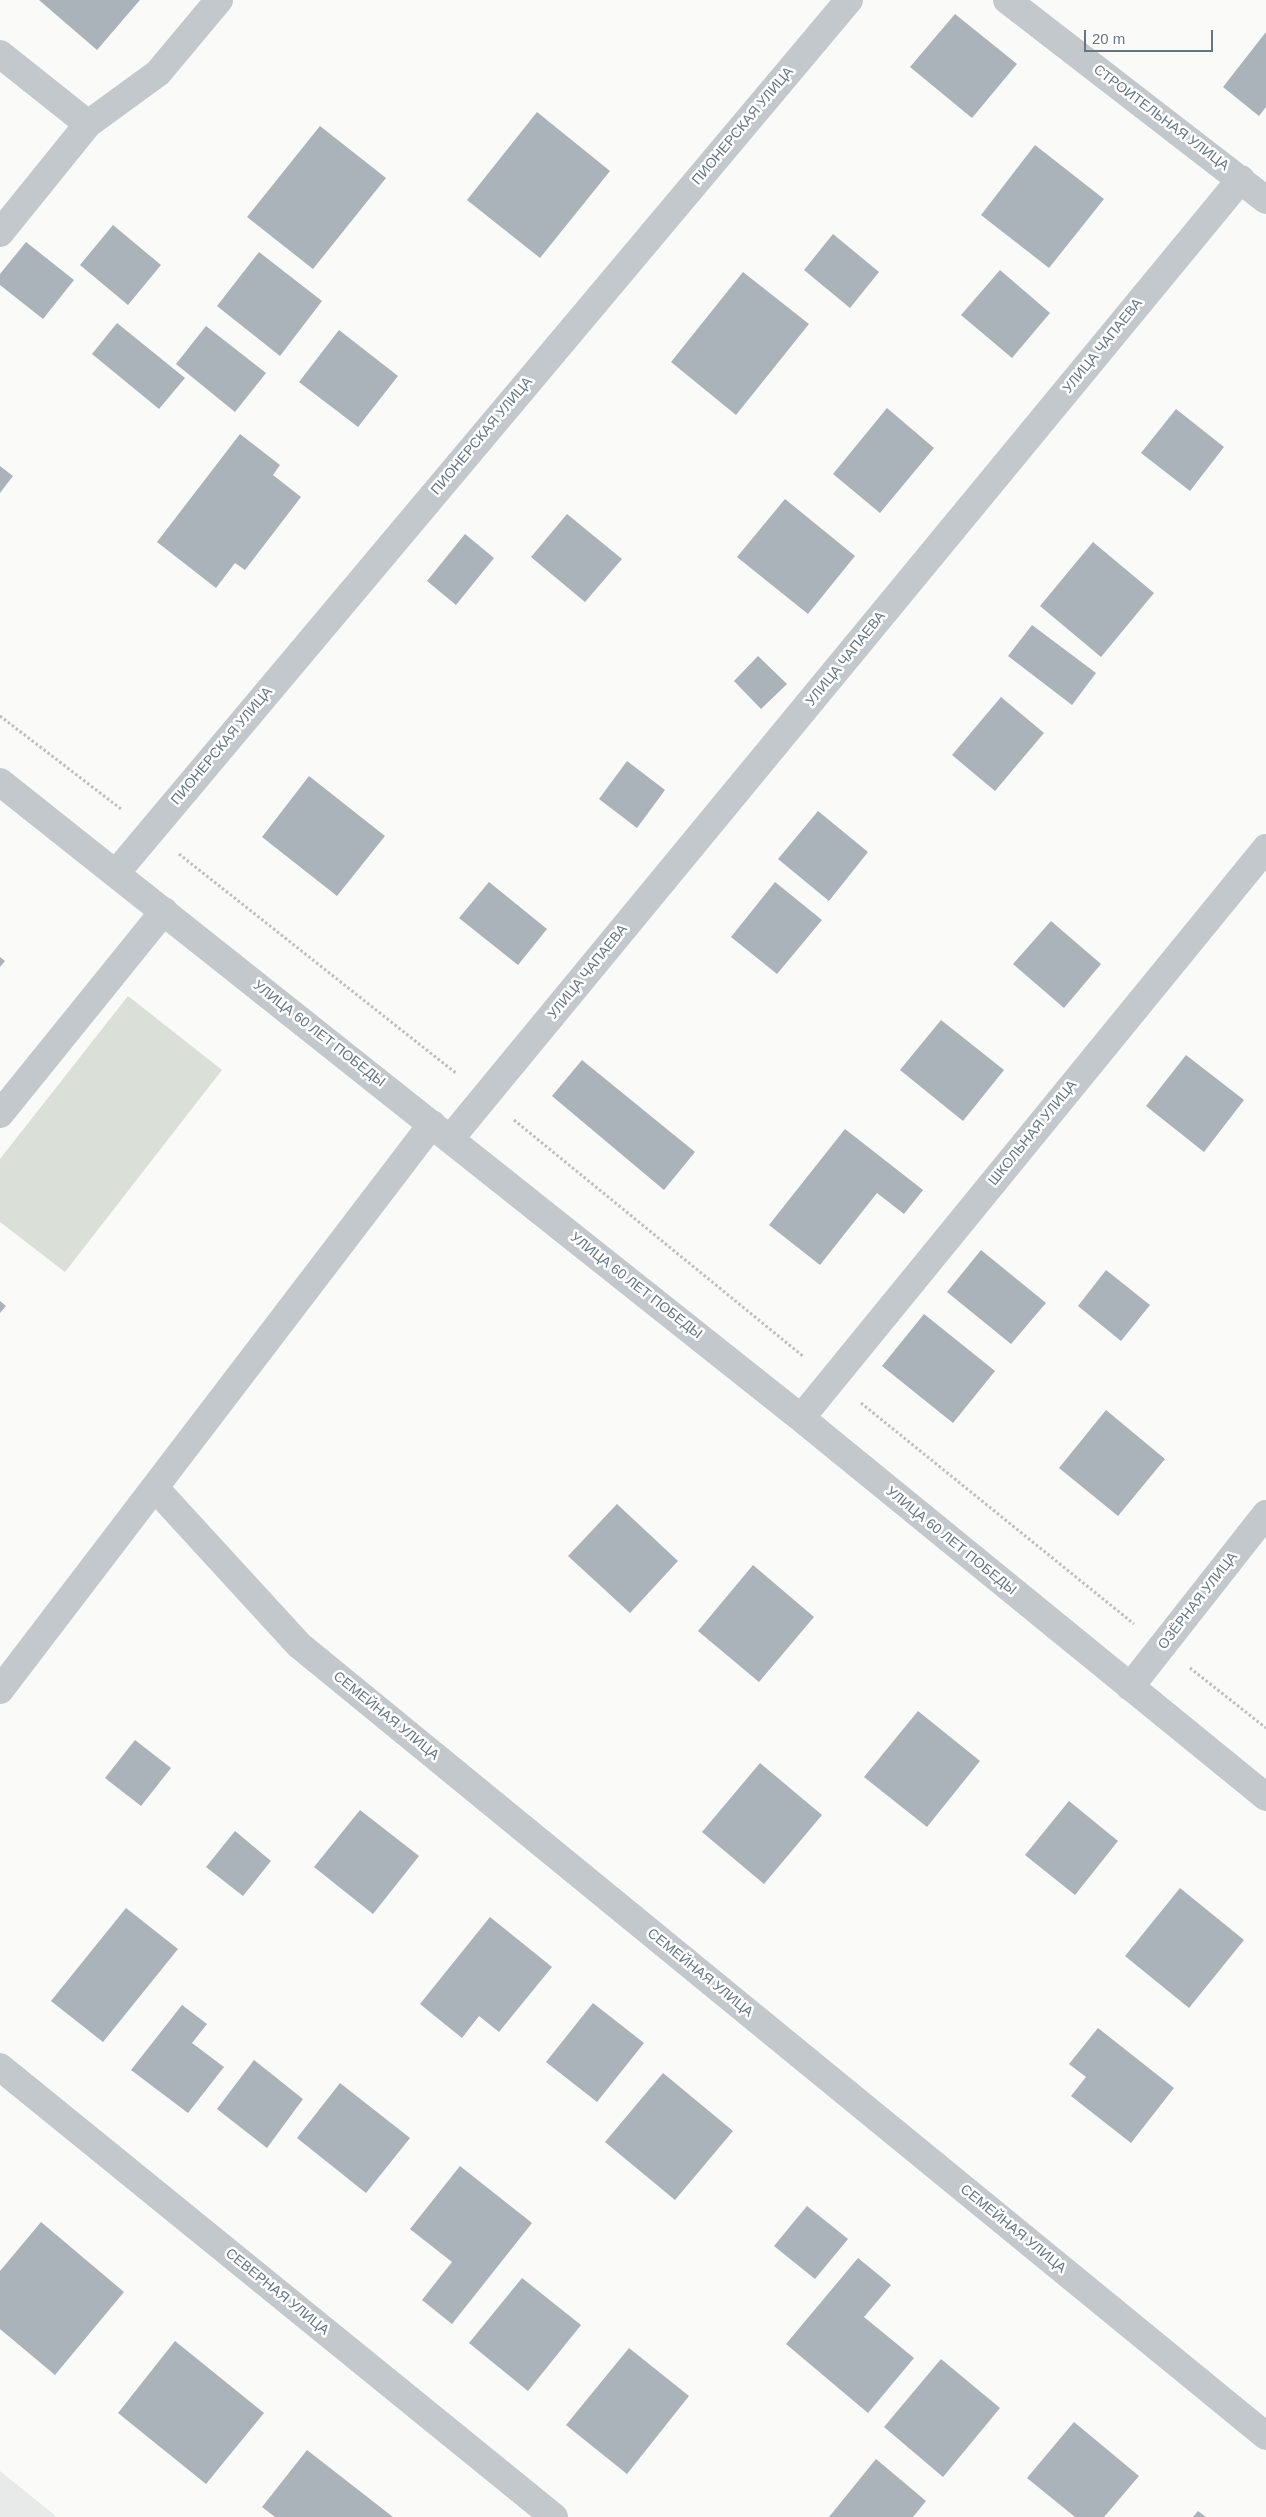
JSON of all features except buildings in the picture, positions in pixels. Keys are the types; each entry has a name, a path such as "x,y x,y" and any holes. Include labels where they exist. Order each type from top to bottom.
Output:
{"street":[{"path":"0,234 88,124 158,73 219,0"},
{"name":"ПИОНЕРСКАЯ УЛИЦА","path":"116,873 849,0"},
{"name":"СТРОИТЕЛЬНАЯ УЛИЦА","path":"1007,0 1266,200"},
{"path":"0,54 88,124"},
{"name":"УЛИЦА ЧАПАЕВА","path":"0,1690 155,1488 441,1131 485,1096 1241,179"},
{"name":"УЛИЦА 60 ЛЕТ ПОБЕДЫ","path":"0,782 801,1418 1266,1797"},
{"name":"ШКОЛЬНАЯ УЛИЦА","path":"801,1418 1266,848"},
{"path":"0,1114 164,911"},
{"name":"СЕМЕЙНАЯ УЛИЦА","path":"155,1488 299,1645 1266,2436"},
{"name":"ОЗЁРНАЯ УЛИЦА","path":"1130,1687 1266,1514"},
{"name":"СЕВЕРНАЯ УЛИЦА","path":"0,2067 554,2517"}],"path":[{"path":"0,716 150,831 485,1096 832,1380 1266,1728"}],"shaded area":[{"path":"128,996 222,1070 65,1272 0,1222 0,1159"},
{"path":"0,2471 57,2517 0,2517"}]}
